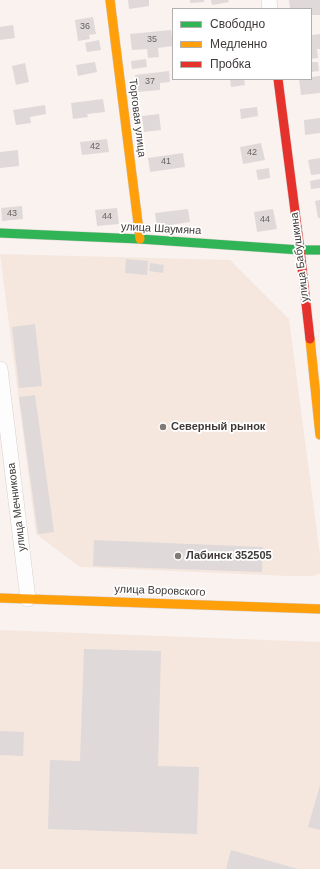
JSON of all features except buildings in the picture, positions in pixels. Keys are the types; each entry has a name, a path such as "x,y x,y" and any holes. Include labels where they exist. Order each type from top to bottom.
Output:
{"street":[{"name":"Торговая улица","path":"110,0 140,239"},
{"name":"улица Бабушкина","path":"278,80 300,250 320,435"},
{"name":"улица Шаумяна","path":"0,233 140,239 300,250 320,250"},
{"name":"улица Мечникова","path":"0,369 28,599"},
{"name":"улица Воровского","path":"0,598 320,609"}],"shaded area":[{"name":"Северный рынок","path":"0,254 230,260 289,319 320,555 320,573 314,576 289,576 80,567 36,534"},
{"path":"0,630 320,642 320,869 0,869"}],"traffic: fast":[{"path":"0,233 140,239 300,250 320,250"}],"traffic: slow":[{"path":"110,0 140,239"},
{"path":"310,339 320,435"},
{"path":"0,598 320,609"}],"traffic: jam":[{"path":"278,80 310,339"}],"place":[{"name":"Северный рынок","path":"163,427"},
{"name":"Лабинск 352505","path":"178,556"}]}
